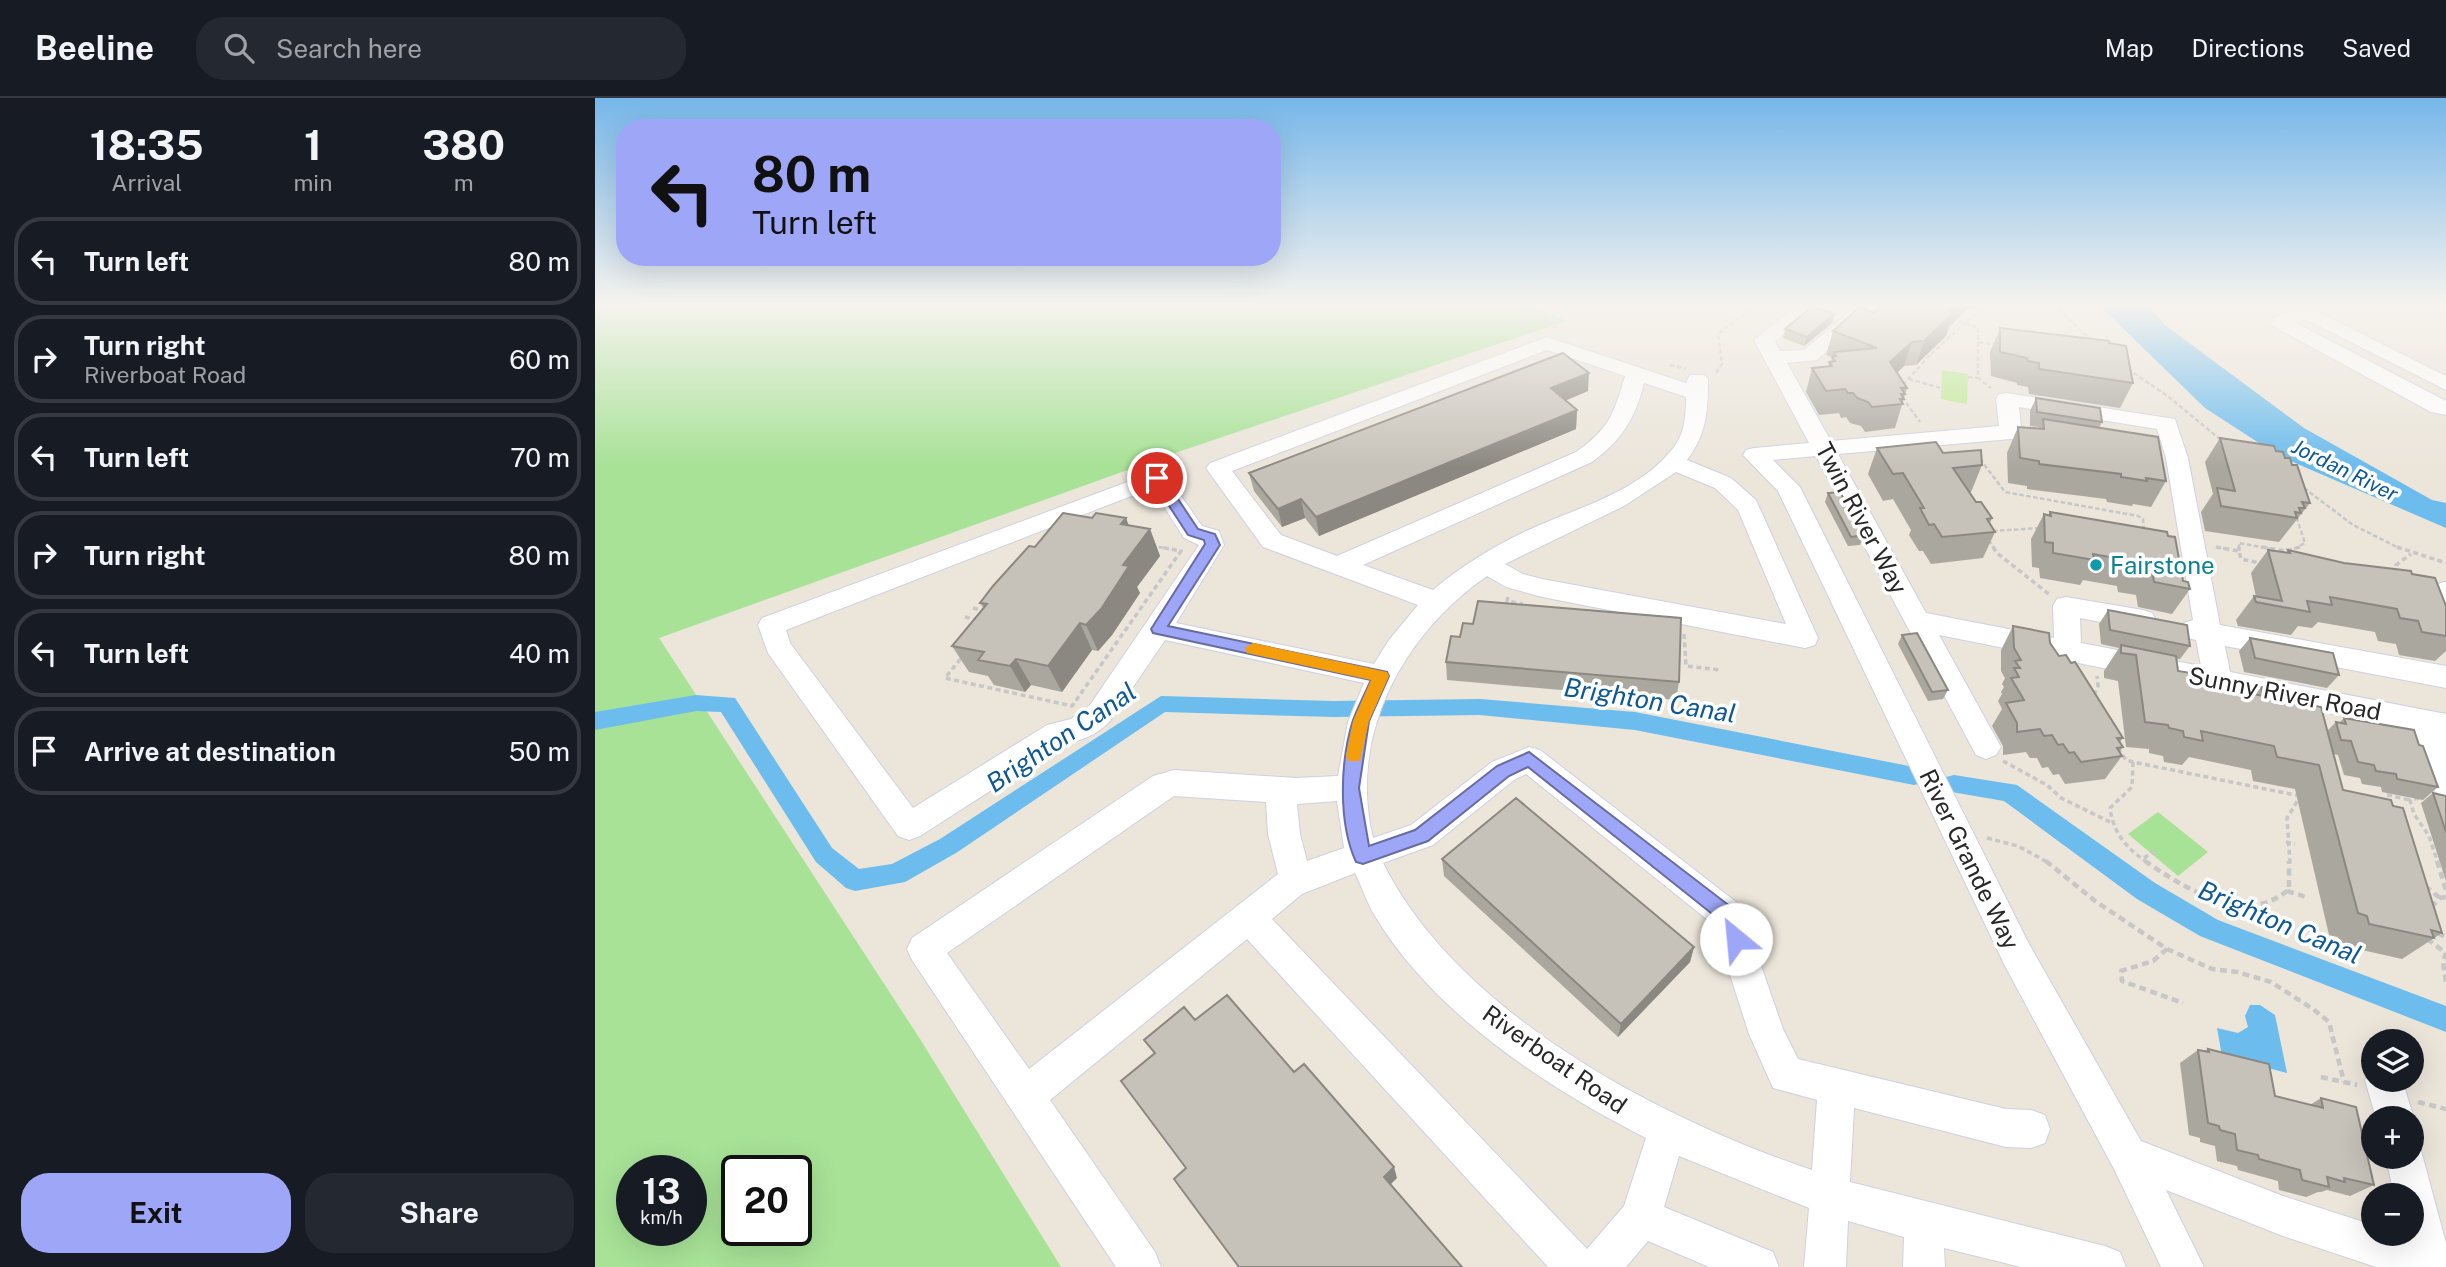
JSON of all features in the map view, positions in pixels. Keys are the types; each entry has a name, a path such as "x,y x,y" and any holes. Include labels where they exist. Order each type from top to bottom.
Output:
{"street":[{"path":"1438,602 1272,541 1218,468 1506,359"},
{"path":"1590,359 1636,375 1697,387"},
{"name":"Twin River Way","path":"1775,359 1986,747"},
{"path":"2351,359 2444,407"},
{"path":"2397,359 2446,384"},
{"path":"1339,565 1584,457 1608,441 1622,422 1636,375"},
{"name":"Riverboat Road","path":"1697,387 1693,432 1674,463 1646,483 1527,540 1486,564 1438,602 1404,640 1372,696 1351,788 1356,831 1363,856 1391,909 1412,938 1477,1005 1555,1065 1609,1100 1667,1131 1747,1166 1831,1196 2105,1267"},
{"path":"2011,432 2007,399 2167,424 2176,458 2218,680"},
{"path":"1825,449 2011,432 2056,439"},
{"name":"River Grande Way","path":"1825,449 1754,456 1788,487 2017,955 2127,1155 2183,1267"},
{"path":"2150,454 2176,458"},
{"path":"1486,564 1507,578 1533,586 1805,638 1748,506 1723,483 1674,463"},
{"path":"1157,478 1193,532 1210,537 1213,545 1158,629 1100,713 1089,723 1077,730 1058,733 909,827 790,664 778,646 771,625 1157,478"},
{"path":"2082,654 2066,606 2446,677"},
{"name":"Sunny River Road","path":"1917,621 2435,723"},
{"path":"1158,629 1372,696"},
{"path":"2435,723 2435,788"},
{"path":"1025,1096 1296,881 1422,835 1503,771 1529,759 1728,916 1767,1034 1786,1075 1837,1085 2006,1128 2031,1129"},
{"path":"1140,1267 923,949 1164,785 1281,790 1351,788"},
{"path":"1281,790 1285,834 1296,881"},
{"path":"1250,919 1576,1267"},
{"path":"1825,1267 1837,1085"},
{"path":"1599,1267 1641,1218 1667,1131"},
{"path":"2127,1155 2283,1216 2435,1266"},
{"path":"2408,1169 2435,1266"},
{"path":"1641,1218 1758,1267"},
{"path":"1924,1222 1924,1267"}],"path":[{"path":"1697,387 1718,372 1721,359"},
{"path":"1927,359 1899,389 1933,439"},
{"path":"1978,378 1979,359"},
{"path":"2128,369 2169,397 2227,445"},
{"path":"1968,377 1978,378 2007,399"},
{"path":"1895,378 1941,387"},
{"path":"1898,409 1910,408"},
{"path":"1974,456 1979,458 2005,492 2115,510 2141,517 2145,534"},
{"path":"2299,484 2324,506 2376,540 2410,554 2446,563"},
{"path":"2266,564 2241,559 2239,543 2286,551 2297,549 2305,543 2296,515"},
{"path":"2292,523 2299,524"},
{"path":"2042,528 1984,532 1997,553 2066,606"},
{"path":"1067,529 1181,551 1072,706 945,678 1025,581 1067,529"},
{"path":"2190,542 2239,551"},
{"path":"2399,576 2396,565 2410,554"},
{"path":"1013,578 1025,581"},
{"path":"998,596 1018,600"},
{"path":"973,608 998,614"},
{"path":"965,617 991,622"},
{"path":"2082,654 2098,686 2095,694 2087,698"},
{"path":"1686,666 1721,670"},
{"path":"2114,742 2123,757 2133,762 2264,786 2301,797 2312,796"},
{"path":"1986,747 2008,765 2047,785 2061,798 2110,822 2120,837 2144,859 2180,885 2225,903 2259,906 2277,900 2287,891 2291,880 2284,832 2290,808 2301,797"},
{"path":"2110,822 2113,803 2135,782 2133,762"},
{"path":"2173,764 2174,770"},
{"path":"2387,795 2410,800 2422,797 2435,788"},
{"path":"2410,800 2414,814 2429,836 2446,890"},
{"path":"1984,838 2005,841 2049,863 2095,901 2167,948 2212,969 2237,972 2271,982 2324,1017 2332,1029 2344,1082"},
{"path":"2287,842 2295,844"},
{"path":"2144,859 2158,849"},
{"path":"2420,882 2439,898"},
{"path":"2287,891 2306,897"},
{"path":"2426,913 2439,898 2446,897"},
{"path":"2433,929 2446,939"},
{"path":"2422,935 2446,953 2443,962 2446,982"},
{"path":"2167,948 2164,955 2155,960 2121,971 2122,981 2183,1003"}],"green space":[{"path":"595,359 1455,359 1175,453 659,638 920,1039 1061,1267 595,1267"},
{"path":"1942,370 1968,374 1967,404 1941,399"},
{"path":"2158,812 2208,852 2178,876 2128,834"}],"water":[{"name":"Jordan River","path":"2154,359 2210,359 2304,428 2432,500 2446,503 2446,528 2279,456 2205,408"},
{"path":"2250,1005 2260,1005 2275,1015 2287,1073 2222,1056 2217,1028 2238,1033 2248,1027 2245,1016"}],"building":[{"path":"1548,359 1570,359 1589,373 1551,388 1577,410 1316,517 1301,499 1278,509 1249,473"},
{"path":"1833,359 1894,359 1890,362 1907,388 1901,388 1905,394 1901,394 1904,399 1900,399 1903,404 1872,407 1845,389 1826,391 1812,368 1832,366 1829,362 1835,361"},
{"path":"2027,359 2128,359 2133,383 2039,369 2039,363"},
{"path":"2036,398 2100,408 2102,422 2037,412"},
{"path":"2043,419 2158,437 2166,481 2121,477 2121,474 2039,464 2039,461 2020,458 2018,427 2044,429"},
{"path":"2220,438 2274,446 2276,451 2283,452 2285,458 2290,458 2292,465 2297,465 2310,503 2302,502 2305,508 2299,508 2301,513 2295,512 2297,518 2221,506 2217,488 2235,491"},
{"path":"1936,442 1943,453 1981,450 1982,465 1953,468 1976,502 1981,502 1992,518 1987,519 1995,532 1942,537 1934,524 1929,525 1920,508 1924,508 1903,473 1893,474 1877,448"},
{"path":"1840,492 1864,535 1851,537 1828,493"},
{"path":"2050,512 2167,532 2168,536 2175,537 2183,581 2188,582 2190,589 2154,582 2152,570 2133,567 2132,561 2093,554 2094,560 2053,553 2053,543 2045,542 2044,514 2051,516"},
{"path":"1063,513 1092,518 1096,513 1126,518 1121,524 1150,529 1123,565 1129,566 1101,609 1086,625 1080,623 1048,666 1016,659 1010,666 978,660 984,652 952,646 987,604 980,603 993,586 1029,546 1035,547"},
{"path":"2268,550 2290,553 2288,550 2344,563 2411,571 2412,574 2435,578 2446,606 2446,636 2422,632 2418,621 2400,618 2397,609 2330,597 2332,605 2307,601 2310,612 2256,602 2254,596 2282,601"},
{"path":"1478,601 1681,618 1679,682 1446,662 1451,636 1460,637 1463,623 1473,624"},
{"path":"2108,610 2187,625 2190,646 2110,630"},
{"path":"2013,626 2049,633 2050,643 2059,656 2066,655 2071,663 2075,662 2123,738 2117,738 2123,747 2117,748 2122,756 2081,762 2074,752 2069,753 2063,744 2058,745 2052,735 2044,736 2040,729 2017,732 2017,723 2006,703 2024,700 2011,678 2019,677 2014,668 2020,668 2015,661 2021,660 2014,648"},
{"path":"1917,633 1948,690 1932,692 1902,635"},
{"path":"2250,638 2333,653 2339,675 2255,658"},
{"path":"2121,645 2176,656 2178,671 2191,673 2192,682 2263,696 2261,687 2279,690 2280,695 2295,698 2296,702 2321,707 2343,790 2391,800 2393,806 2403,808 2442,933 2431,930 2434,938 2369,924 2367,916 2358,913 2319,765 2277,757 2274,746 2201,731 2203,741 2184,737 2183,731 2169,728 2168,725 2145,722 2136,655 2121,653"},
{"path":"2344,718 2414,730 2438,787 2397,779 2396,774 2376,771 2374,765 2358,762 2351,741 2341,740 2336,722 2346,724"},
{"path":"2433,793 2446,796 2446,832"},
{"path":"1516,798 1694,947 1621,1024 1442,859"},
{"path":"1227,995 1294,1072 1304,1064 1394,1167 1384,1177 1462,1267 1239,1267 1174,1179 1186,1168 1121,1081 1155,1053 1144,1040 1184,1007 1195,1020"},
{"path":"2208,1049 2269,1064 2275,1096 2323,1108 2321,1098 2356,1107 2361,1129 2361,1169 2370,1169 2374,1183 2344,1178 2345,1182 2327,1177 2329,1187 2302,1180 2300,1170 2237,1150 2235,1134 2208,1123 2198,1050 2209,1052"}],"waterway":[{"name":"Brighton Canal","path":"595,721 696,703 727,704 824,855 855,880 896,874 948,846 1161,704 1333,709 1480,707 1635,721 1914,776"},
{"name":"Brighton Canal","path":"1954,784 2009,792 2146,891 2209,928 2446,1019"}],"slow traffic":[{"path":"1253,648 1381,676 1361,721 1354,756"}],"place":[{"name":"Fairstone","path":"2096,565"}],"route":[{"path":"1157,478 1193,532 1210,537 1213,545 1158,629 1381,676 1361,721 1351,788 1352,809 1363,856 1422,835 1503,771 1529,759 1573,791 1728,916 1736,939"}]}
